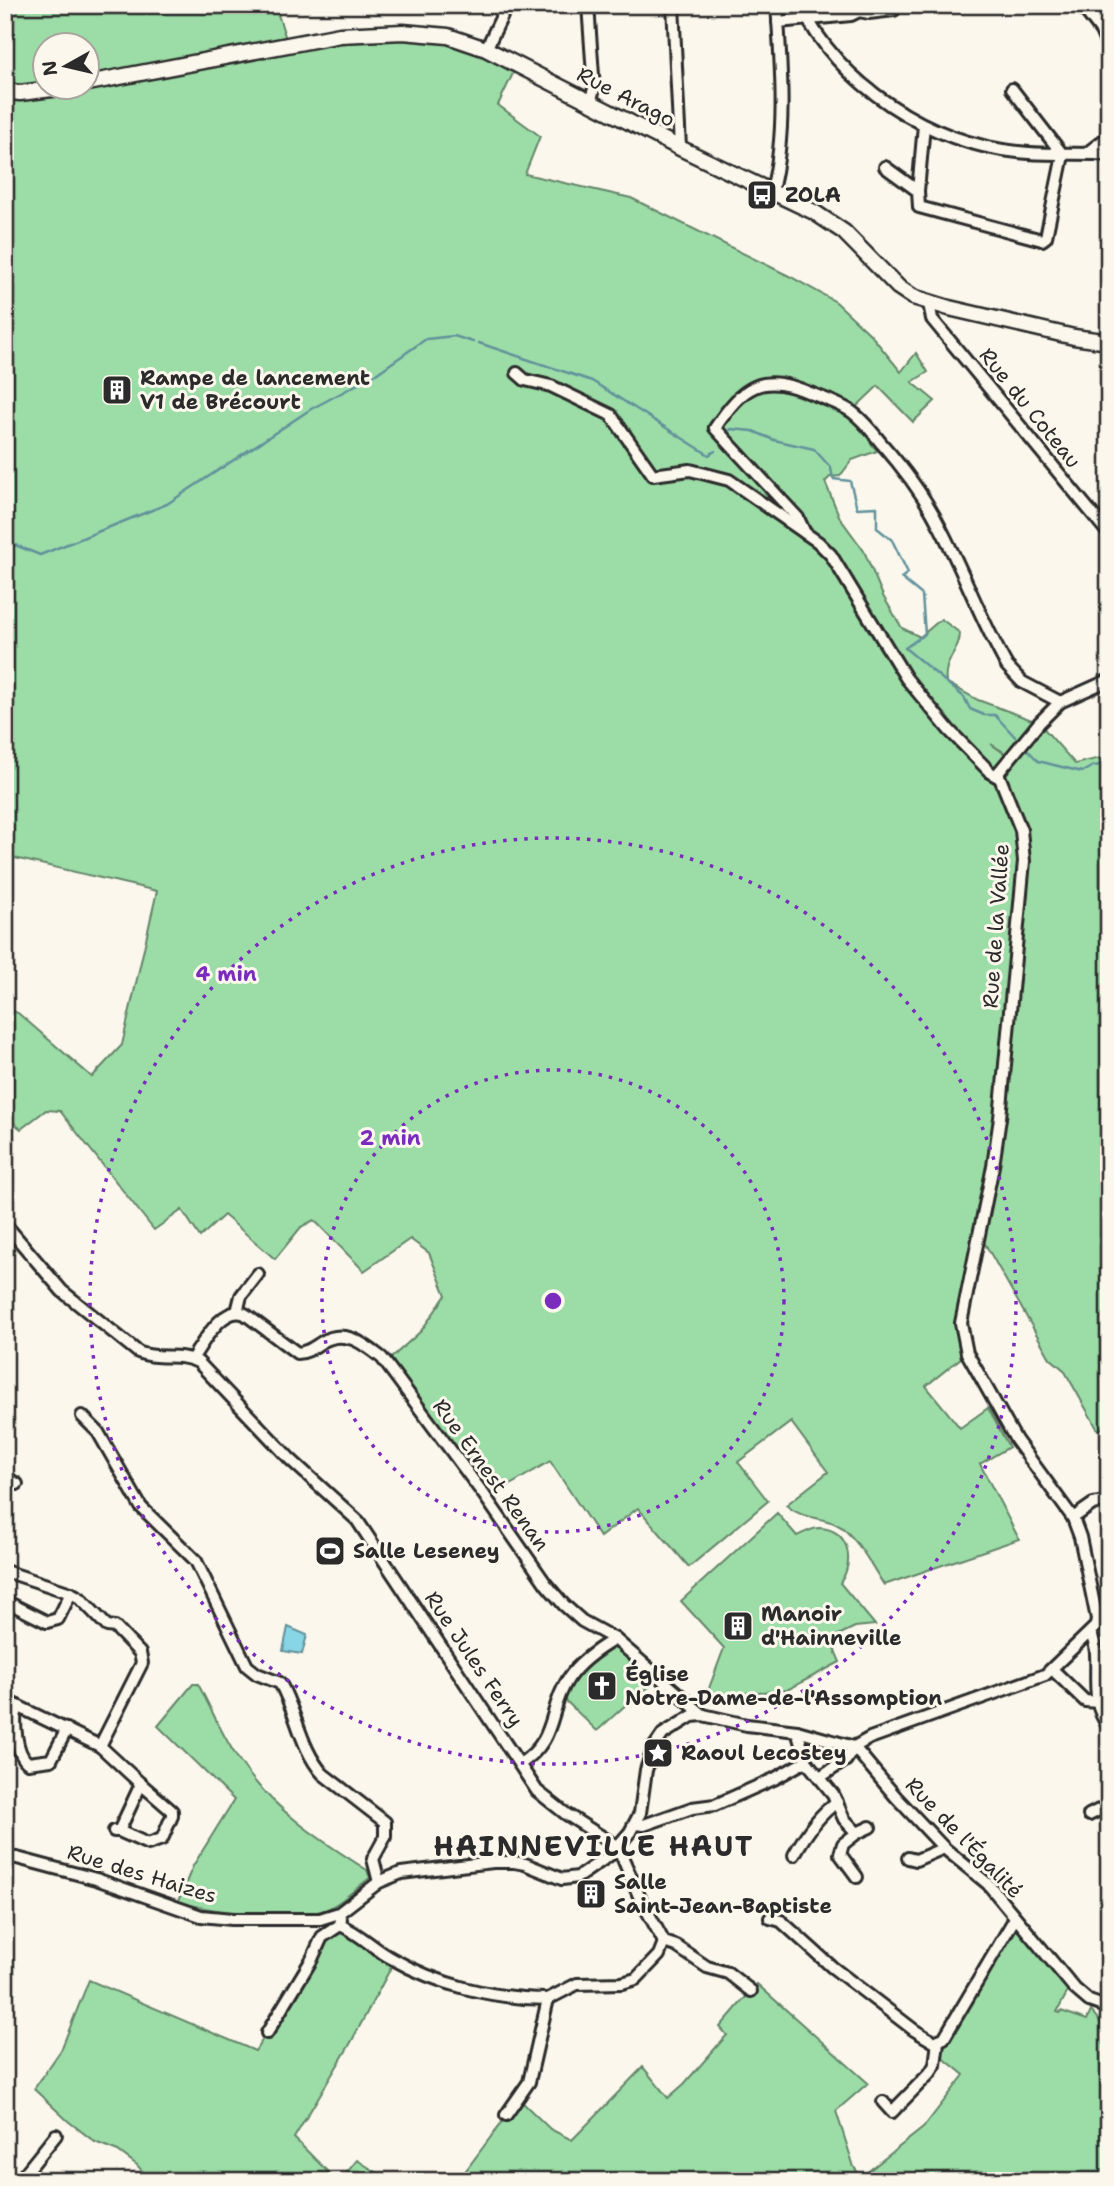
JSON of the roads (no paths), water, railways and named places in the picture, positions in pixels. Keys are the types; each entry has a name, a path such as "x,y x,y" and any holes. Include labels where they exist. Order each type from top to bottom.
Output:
{"main road":[{"name":"Rue Arago","path":"102,80 340,35 403,32 447,36 486,49 680,148 814,212 844,232 898,287 913,297 1074,337 1109,342"},
{"path":"5,91 32,92"}],"street":[{"path":"486,49 502,16 502,5"},
{"path":"588,5 594,89 590,102"},
{"path":"673,5 680,148"},
{"path":"772,190 779,164 781,74 777,5"},
{"path":"800,5 847,68 876,93 924,125 991,148 1063,155 1109,155"},
{"path":"1082,5 1101,31 1109,50"},
{"path":"1092,18 1102,5"},
{"path":"778,22 851,15 860,8 869,13 894,10"},
{"path":"924,125 919,208 1042,240 1046,237 1063,155 1012,89"},
{"path":"1087,153 1109,136"},
{"path":"884,167 918,191"},
{"name":"Rue du Coteau","path":"929,303 932,319 1109,534"},
{"path":"517,373 525,380 551,386 611,415 653,475 690,470 735,483 818,542 831,555 890,653 924,701 991,773 998,777 999,769 1060,702 1109,680"},
{"path":"805,533 798,517 715,428 744,392 765,382 794,386 851,410 899,463 922,495 941,528 1007,666 1022,682 1060,702"},
{"name":"Rue de la Vallée","path":"998,777 1021,830 1024,861 1000,1118 961,1323 967,1353 1016,1440 1073,1518 1085,1558 1097,1619 1093,1630 1098,1702 1102,1718 1109,1727"},
{"path":"5,1224 62,1291 138,1352 154,1357 192,1359 215,1325 226,1315 237,1312 241,1296 258,1274"},
{"name":"Rue Ernest Renan","path":"237,1312 246,1314 297,1353 306,1352 332,1337 345,1337 361,1342 382,1358 564,1605 582,1621 615,1639 703,1715"},
{"name":"Rue Jules Ferry","path":"192,1359 211,1374 290,1459 357,1520 541,1795 618,1847"},
{"path":"82,1416 98,1432 141,1507 196,1561 247,1666 257,1674 280,1683 315,1766 384,1822 386,1832 373,1859 379,1882"},
{"path":"5,1477 16,1484"},
{"path":"1073,1518 1089,1506 1109,1501"},
{"path":"5,1571 71,1592 107,1626 115,1628 140,1653 142,1662 100,1746"},
{"path":"5,1601 47,1622 58,1619 71,1592"},
{"path":"820,1777 846,1760 854,1747 870,1738 1045,1675 1093,1630 1109,1625"},
{"path":"520,1765 537,1752 546,1738 563,1689 571,1675 599,1649 615,1639"},
{"path":"1053,1670 1085,1701 1098,1702"},
{"path":"5,1700 100,1746 172,1811 162,1839 148,1844 116,1831 141,1784"},
{"path":"18,1706 15,1713 20,1751 28,1763 51,1760 67,1730"},
{"path":"751,1991 729,1973 707,1967 664,1942 639,1896 618,1847 635,1824 640,1812 646,1770 654,1746 663,1734 679,1723 692,1716 703,1715 747,1725 797,1731 854,1747"},
{"path":"797,1731 806,1761 837,1802 844,1819 857,1833"},
{"name":"Rue de l'Égalité","path":"854,1747 944,1848 988,1884 1085,1999 1109,2008"},
{"path":"635,1824 644,1825 692,1808 715,1805 774,1779 806,1761"},
{"path":"794,1855 805,1835 827,1809 837,1802"},
{"path":"1088,1815 1109,1805"},
{"path":"858,1877 840,1854 843,1844 857,1833 870,1828"},
{"name":"Rue des Haizes","path":"5,1857 33,1861 96,1879 201,1916 340,1919 379,1882 401,1873 493,1862 520,1863 567,1880 594,1867 618,1847"},
{"path":"908,1858 916,1860 944,1848"},
{"path":"770,1918 781,1920 842,1975 931,2041 938,2042 944,2038 1016,1918"},
{"path":"267,2033 312,1959 322,1937 340,1919 395,1960 451,1985 476,1991 548,1999 577,1983 622,1983 636,1979 659,1955 664,1942"},
{"path":"506,2115 529,2082 548,1999"},
{"path":"883,2102 892,2112 930,2073 935,2064 938,2042"},
{"path":"19,2181 57,2135"},
{"path":"29,2170 39,2179"}],"water":[{"path":"288,1627 307,1635 302,1654 283,1651"}],"waterway":[{"path":"5,541 40,555 167,504 311,409 373,376 426,339 454,336 473,342"},
{"path":"479,343 592,381 709,455 715,451"},
{"path":"727,432 731,429 753,431 774,440 814,449 831,468 833,479 850,481 857,508 877,507 877,528 892,540 908,573 901,578 922,595 925,634 905,648 964,697 970,709 984,715 995,715 1018,740"},
{"path":"1025,747 1038,761 1082,772 1093,766 1109,764"}],"place":[{"name":"ZOLA","path":"762,195"},
{"name":"Rampe de lancement V1 de Brécourt","path":"117,390"},
{"name":"Salle Leseney","path":"330,1551"},
{"name":"Manoir d'Hainneville","path":"738,1626"},
{"name":"Église Notre-Dame-de-l'Assomption","path":"602,1686"},
{"name":"Raoul Lecostey","path":"658,1753"},
{"name":"Salle Saint-Jean-Baptiste","path":"591,1894"}],"district":[{"name":"HAINNEVILLE HAUT","path":"594,1846"}]}
